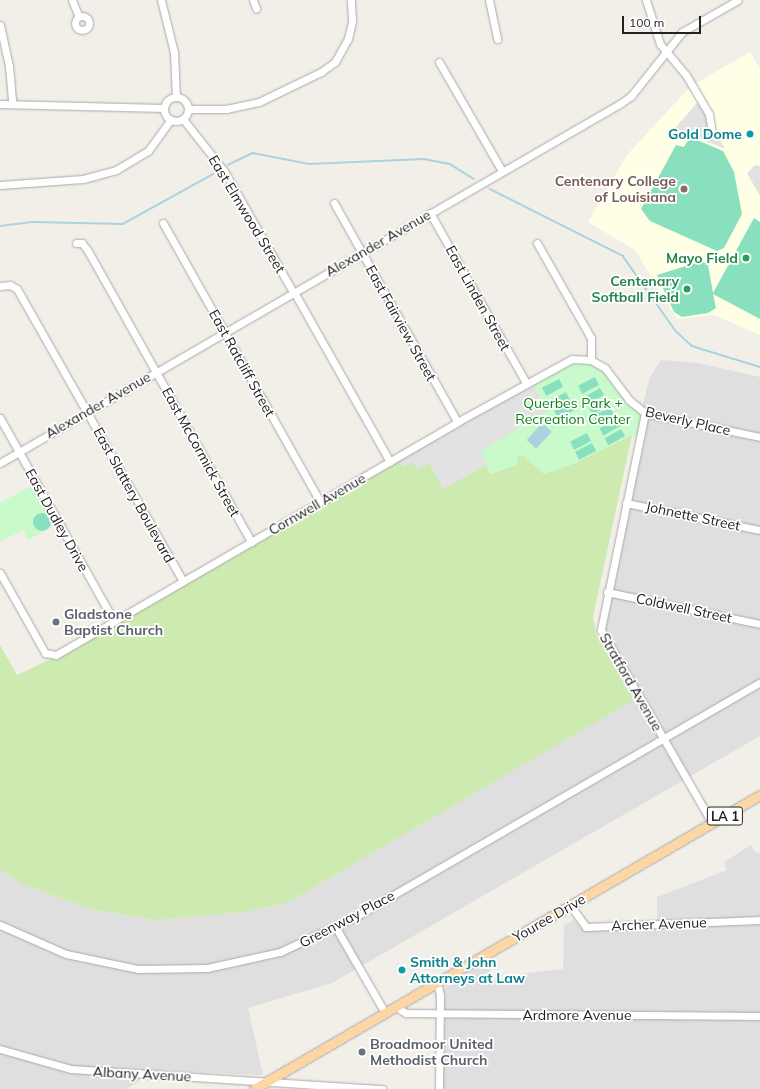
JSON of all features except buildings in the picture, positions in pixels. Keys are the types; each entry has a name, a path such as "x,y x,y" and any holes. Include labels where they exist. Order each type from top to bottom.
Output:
{"main road":[{"name":"Youree Drive","path":"254,1089 760,795"}],"street":[{"path":"72,0 79,17"},
{"path":"161,0 174,47 176,97"},
{"path":"253,0 256,8"},
{"path":"188,109 232,108 287,91 328,68 347,42 352,21 351,0"},
{"path":"489,0 497,39"},
{"path":"646,0 666,52 686,75 709,114 712,132"},
{"name":"Alexander Avenue","path":"0,463 627,99 682,32 738,0"},
{"path":"0,25 8,60 12,104"},
{"path":"439,62 502,171"},
{"path":"163,108 167,101 176,97 183,100 188,109"},
{"path":"0,104 163,108"},
{"path":"163,108 170,121"},
{"path":"0,185 83,179 116,170 148,151 170,121 183,119 188,109"},
{"name":"East Elmwood Street","path":"183,119 224,171 390,462"},
{"name":"East Fairview Street","path":"334,203 457,422"},
{"name":"East Linden Street","path":"430,213 526,383"},
{"name":"East Ratcliff Street","path":"163,223 320,502"},
{"name":"East McCormick Street","path":"76,243 82,243 88,251 251,542"},
{"path":"537,243 591,338 591,360"},
{"name":"East Slattery Boulevard","path":"0,286 13,286 87,412 183,581"},
{"name":"Cornwell Avenue","path":"0,573 47,654 56,655 563,362 591,360"},
{"name":"Beverly Place","path":"591,360 612,374 629,400 645,412 760,437"},
{"name":"Stratford Avenue","path":"645,412 607,592 601,630 712,824"},
{"name":"East Dudley Drive","path":"0,418 114,621"},
{"name":"Johnette Street","path":"626,503 760,530"},
{"name":"Coldwell Street","path":"607,592 760,624"},
{"name":"Greenway Place","path":"0,925 66,954 108,965 150,970 241,963 291,948 336,928 760,682"},
{"name":"Archer Avenue","path":"570,906 586,927 760,920"},
{"path":"336,928 385,1013"},
{"path":"437,983 440,1014 440,1089"},
{"name":"Ardmore Avenue","path":"396,1006 406,1014 760,1016"},
{"name":"Albany Avenue","path":"0,1049 71,1069 269,1080 382,1089"}],"shaded area":[{"name":"Centenary College of Louisiana","path":"750,52 760,69 760,335 714,315 677,319 635,250 588,222 627,155 690,87"},
{"path":"699,101 725,149 675,128"},
{"path":"755,165 760,166 760,196 747,173"},
{"path":"661,360 698,363 760,377 760,736 332,983 248,1008 263,1075 158,1071 126,1089 0,1089 0,869 21,884 95,910 156,920 242,912 287,903 642,695 604,628 648,410 642,408 650,377"},
{"path":"533,384 547,410 480,452 487,465 443,489 429,463 417,469 413,462 404,467 399,460"},
{"path":"751,845 756,853 760,852 760,1089 442,1089 443,990 448,985 485,962 497,983 520,977 519,974 563,969 564,925 574,920 584,929 657,927 657,897 727,870 724,862"}],"green space":[{"path":"690,137 723,151 734,172 742,214 724,248 717,251 650,221 641,209 676,145 684,147"},
{"path":"754,218 760,222 760,319 713,294 716,308 708,313 682,317 674,312 657,275 702,261 708,265 713,293"},
{"name":"Querbes Park + Recreation Center","path":"563,362 598,363 645,413 639,436 632,435 575,463 544,474 523,455 516,457 518,464 491,474 461,422"},
{"path":"595,377 599,385 582,394 578,386"},
{"path":"559,379 563,387 546,396 542,388"},
{"path":"600,388 604,395 588,404 584,397"},
{"path":"566,392 570,400 553,409 549,401"},
{"path":"605,398 609,405 593,414 589,408"},
{"path":"571,402 575,410 558,419 554,411"},
{"path":"611,408 614,416 596,423 593,415"},
{"path":"616,419 620,426 604,435 600,428"},
{"path":"461,422 491,474 518,464 516,457 523,455 544,474 575,463 632,435 593,617 596,634 634,700 287,903 242,912 156,920 95,910 21,884 0,869 0,645 17,675 53,658"},
{"path":"621,429 625,436 609,445 605,438"},
{"path":"587,433 591,441 574,450 570,442"},
{"path":"592,443 596,451 579,460 575,452"},
{"path":"33,485 55,525 28,540 23,530 0,542 0,503"},
{"path":"42,513 48,516 51,522 48,528 42,531 36,528 33,522 36,516"}],"water":[{"path":"542,423 552,432 536,449 527,440"}],"waterway":[{"path":"228,165 253,153 309,164 424,159 450,164 474,179"},
{"path":"0,226 34,222 123,224 215,173"},
{"path":"490,189 623,256 676,331 692,346 760,367"}],"place":[{"name":"Gold Dome","path":"750,134"},
{"name":"Centenary College of Louisiana","path":"684,189"},
{"name":"Mayo Field","path":"746,258"},
{"name":"Centenary Softball Field","path":"687,289"},
{"name":"Gladstone Baptist Church","path":"56,622"},
{"name":"Smith & John Attorneys at Law","path":"402,970"},
{"name":"Broadmoor United Methodist Church","path":"362,1052"}]}
